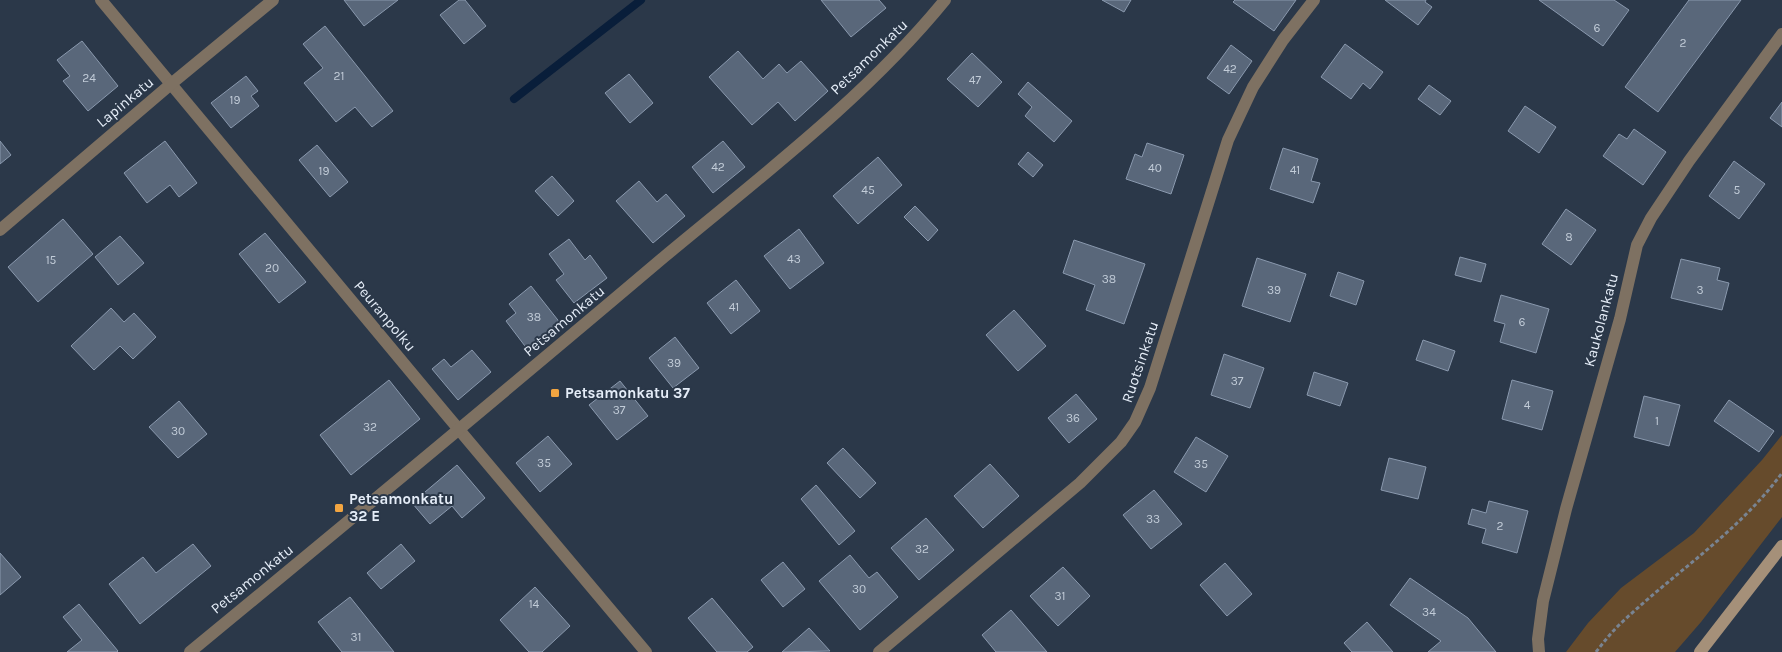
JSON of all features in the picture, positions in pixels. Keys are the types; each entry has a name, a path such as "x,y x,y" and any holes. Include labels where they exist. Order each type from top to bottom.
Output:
{"street":[{"name":"Peuranpolku","path":"101,0 646,652"},
{"name":"Lapinkatu","path":"0,230 273,0"},
{"name":"Petsamonkatu","path":"190,652 459,430 803,140 871,81 923,28 945,0"},
{"name":"Ruotsinkatu","path":"879,652 1080,483 1118,446 1135,422 1150,388 1228,140 1253,87 1284,40 1314,0"},
{"name":"Kaukolankatu","path":"1539,652 1538,639 1543,602 1569,500 1620,319 1637,245 1651,218 1689,161 1782,34"},
{"path":"1700,652 1782,546"}],"path":[{"path":"1596,652 1618,626 1746,515 1782,473"}],"shaded area":[{"path":"1782,435 1782,517 1701,622 1675,652 1566,652 1588,623 1621,588 1694,533 1762,460"}],"building":[{"path":"344,0 398,0 364,26"},
{"path":"459,0 465,0 486,26 464,44 440,15"},
{"path":"821,0 879,0 886,8 851,37"},
{"path":"1102,0 1131,0 1124,12"},
{"path":"1235,0 1296,0 1274,31 1233,2"},
{"path":"1385,0 1426,0 1425,2 1432,7 1418,25"},
{"path":"1539,0 1614,0 1629,10 1603,46"},
{"path":"1689,0 1741,0 1658,112 1625,87"},
{"path":"325,26 393,111 372,127 355,107 336,122 304,83 323,68 303,44"},
{"path":"82,41 118,86 88,111 63,81 70,76 57,60"},
{"path":"1345,44 1383,72 1370,89 1363,83 1351,99 1321,77"},
{"path":"1231,45 1252,61 1229,94 1207,78"},
{"path":"738,51 763,79 779,64 787,73 801,61 828,91 795,121 778,102 752,125 709,77"},
{"path":"972,53 1002,82 978,107 947,79"},
{"path":"629,74 653,103 630,123 605,93"},
{"path":"246,76 258,91 251,96 259,106 231,128 211,103"},
{"path":"1028,82 1072,121 1054,142 1025,116 1032,107 1018,94"},
{"path":"1429,85 1451,101 1440,115 1418,99"},
{"path":"1782,102 1782,127 1770,118"},
{"path":"1525,106 1556,127 1539,153 1508,131"},
{"path":"1634,129 1666,152 1643,185 1603,156 1619,134 1627,139"},
{"path":"0,141 11,155 0,164"},
{"path":"165,141 197,183 179,197 170,185 147,203 124,173"},
{"path":"723,141 745,167 713,193 692,167"},
{"path":"1147,143 1184,155 1171,194 1126,179 1135,154 1142,157"},
{"path":"317,145 348,182 330,197 299,160"},
{"path":"1283,148 1318,159 1311,181 1320,183 1313,203 1270,189"},
{"path":"1028,152 1043,165 1033,177 1018,164"},
{"path":"878,157 902,185 858,224 833,196"},
{"path":"1734,161 1765,184 1739,219 1709,196"},
{"path":"552,176 574,201 558,216 535,191"},
{"path":"639,181 657,202 666,194 685,216 653,243 616,201"},
{"path":"915,206 938,230 928,241 904,217"},
{"path":"1566,209 1596,230 1571,265 1542,244"},
{"path":"63,219 93,254 38,302 8,267"},
{"path":"799,229 824,263 790,289 764,256"},
{"path":"265,233 306,282 279,303 239,254"},
{"path":"120,236 144,263 118,285 95,257"},
{"path":"569,239 585,260 590,255 607,278 574,303 556,280 564,274 549,254"},
{"path":"1074,240 1145,264 1124,324 1086,310 1095,285 1063,273"},
{"path":"1460,257 1486,264 1481,282 1455,275"},
{"path":"1257,258 1306,274 1290,322 1242,306"},
{"path":"1681,259 1720,268 1717,280 1729,283 1722,310 1671,298"},
{"path":"1338,272 1364,281 1356,305 1330,296"},
{"path":"736,280 760,311 731,334 707,303"},
{"path":"531,286 561,324 528,350 506,321 516,313 509,304"},
{"path":"1501,295 1549,309 1536,353 1500,342 1505,324 1494,321"},
{"path":"111,308 124,322 134,313 156,337 133,359 120,346 94,370 71,346"},
{"path":"1014,310 1046,346 1018,371 986,335"},
{"path":"675,337 699,368 673,388 649,358"},
{"path":"1423,340 1455,351 1448,371 1416,360"},
{"path":"472,350 491,372 458,400 432,369 444,359 451,367"},
{"path":"1224,354 1264,368 1250,408 1211,395"},
{"path":"1314,372 1348,383 1340,406 1307,395"},
{"path":"389,380 420,419 351,475 320,435"},
{"path":"1512,380 1553,391 1542,430 1502,419"},
{"path":"620,381 648,416 617,440 589,405"},
{"path":"1076,394 1097,419 1069,443 1048,418"},
{"path":"1644,396 1680,405 1669,446 1634,437"},
{"path":"1729,400 1774,431 1759,452 1714,421"},
{"path":"179,401 207,434 178,458 149,427"},
{"path":"548,436 572,464 540,492 516,463"},
{"path":"1196,437 1228,456 1206,492 1174,472"},
{"path":"843,448 876,483 860,498 827,463"},
{"path":"1389,458 1426,467 1418,499 1381,490"},
{"path":"990,464 1019,496 983,528 954,496"},
{"path":"457,465 485,498 462,518 452,506 430,524 412,503"},
{"path":"816,485 855,531 839,545 801,499"},
{"path":"1154,490 1182,524 1151,549 1123,515"},
{"path":"1489,501 1528,511 1517,553 1482,543 1486,529 1468,524 1472,509 1486,513"},
{"path":"926,518 954,550 919,580 891,548"},
{"path":"193,544 211,566 140,624 109,584 143,557 156,573"},
{"path":"401,544 415,561 381,589 367,573"},
{"path":"0,553 21,577 0,595"},
{"path":"850,555 869,578 877,572 898,597 860,630 819,581"},
{"path":"783,562 805,589 783,607 761,580"},
{"path":"1225,563 1252,594 1227,616 1200,585"},
{"path":"1063,567 1090,596 1058,626 1030,596"},
{"path":"1410,578 1468,618 1496,652 1428,652 1441,641 1390,605"},
{"path":"535,587 570,626 542,652 529,652 500,620"},
{"path":"350,597 394,652 342,652 318,622"},
{"path":"712,598 753,647 747,652 717,652 688,618"},
{"path":"79,604 117,652 67,652 82,640 63,617"},
{"path":"1011,610 1047,652 996,652 982,635"},
{"path":"1367,622 1393,652 1352,652 1344,643"},
{"path":"809,628 830,651 782,652"}],"waterway":[{"path":"514,99 641,0"}],"place":[{"name":"Petsamonkatu 37","path":"555,393"},
{"name":"Petsamonkatu 32 E","path":"339,508"}]}
